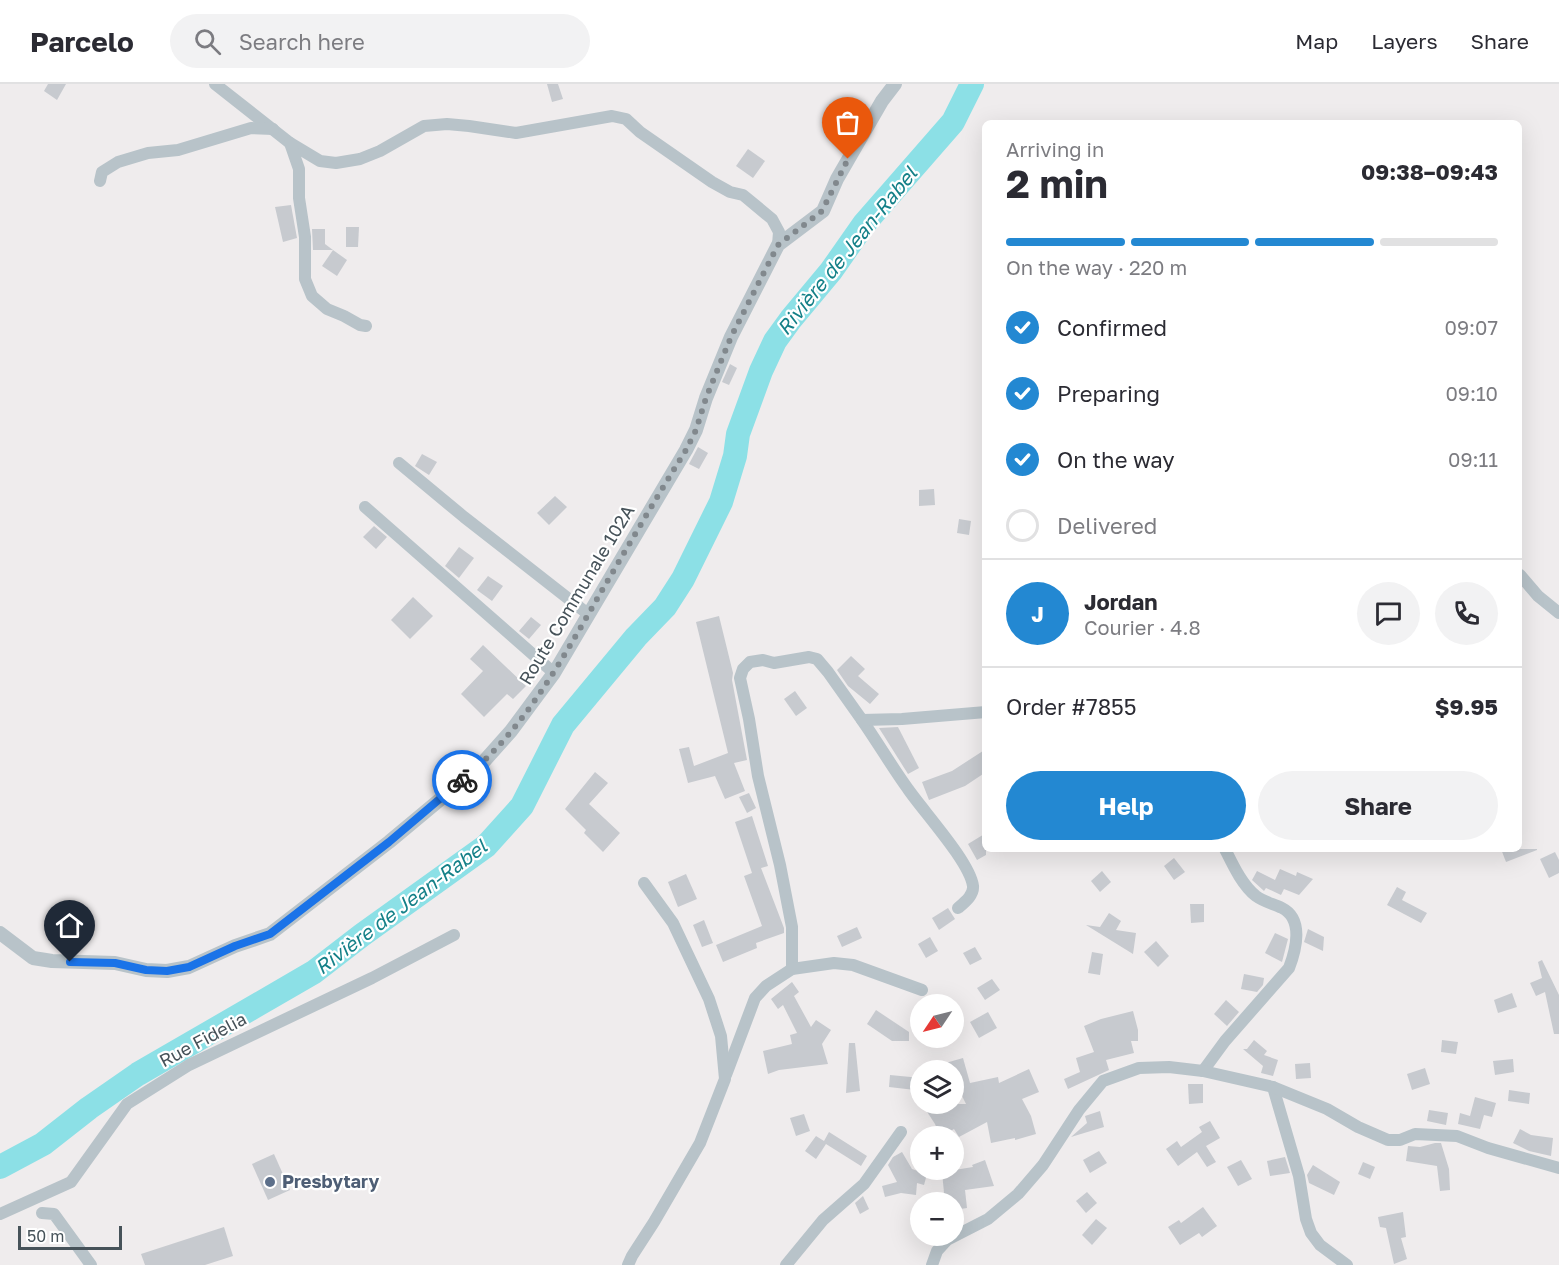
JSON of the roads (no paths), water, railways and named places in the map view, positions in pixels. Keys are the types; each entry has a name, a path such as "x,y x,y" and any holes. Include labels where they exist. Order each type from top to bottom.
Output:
{"street":[{"path":"215,84 290,143 320,161 336,163 360,159 380,151 424,126 447,124 516,134 612,116 626,119 640,132 712,182 730,192 743,195 772,219 779,232 778,245"},
{"name":"Route Communale 102A","path":"0,933 33,958 52,961 115,963 146,970 167,971 189,967 235,946 270,934 389,842 479,767 511,731 554,673 691,440 731,337 778,245 822,211 837,179 876,111 895,84"},
{"path":"100,181 102,172 118,162 148,153 178,150 251,128 273,129"},
{"path":"290,143 299,170 299,198 305,237 305,279 312,296 327,309 366,326"},
{"path":"399,463 588,614"},
{"path":"365,507 554,673"},
{"path":"1522,577 1538,597 1559,614"},
{"path":"792,969 792,927 788,901 758,776 740,678 743,669 750,662 763,660 774,663 809,657 817,659 828,672 910,792 953,848 968,873 973,887 971,895 958,908"},
{"path":"862,720 912,719 982,712"},
{"path":"1203,1071 1225,1041 1288,968 1295,954 1295,923 1292,915 1285,909 1259,898 1251,891 1227,852"},
{"path":"645,883 673,923 709,999 721,1036 725,1079"},
{"name":"Rue Fidelia","path":"0,1214 71,1182 127,1104 189,1065 372,978 453,935"},
{"path":"628,1265 700,1143 719,1098 755,998 766,986 792,969 834,963 854,965 922,990"},
{"path":"932,1265 937,1251 947,1240 988,1219 1018,1194 1043,1165 1079,1110 1103,1081 1139,1068 1169,1067 1203,1071 1273,1086 1327,1109 1358,1127 1388,1140 1400,1140 1415,1134 1457,1136 1488,1148 1559,1168"},
{"path":"1273,1086 1299,1176 1306,1219 1311,1233 1325,1249 1347,1265"},
{"path":"786,1265 823,1220 864,1184 901,1132"},
{"path":"42,1213 54,1214 91,1265"}],"waterway":[{"name":"Rivière de Jean-Rabel","path":"0,1167 43,1144 138,1074 314,972 486,846 522,806 563,725 636,637 665,607 683,579 721,502 735,456 738,434 761,371 775,341 831,271 864,224 953,122 972,84"}],"place":[{"name":"Presbytary","path":"270,1182"}]}
